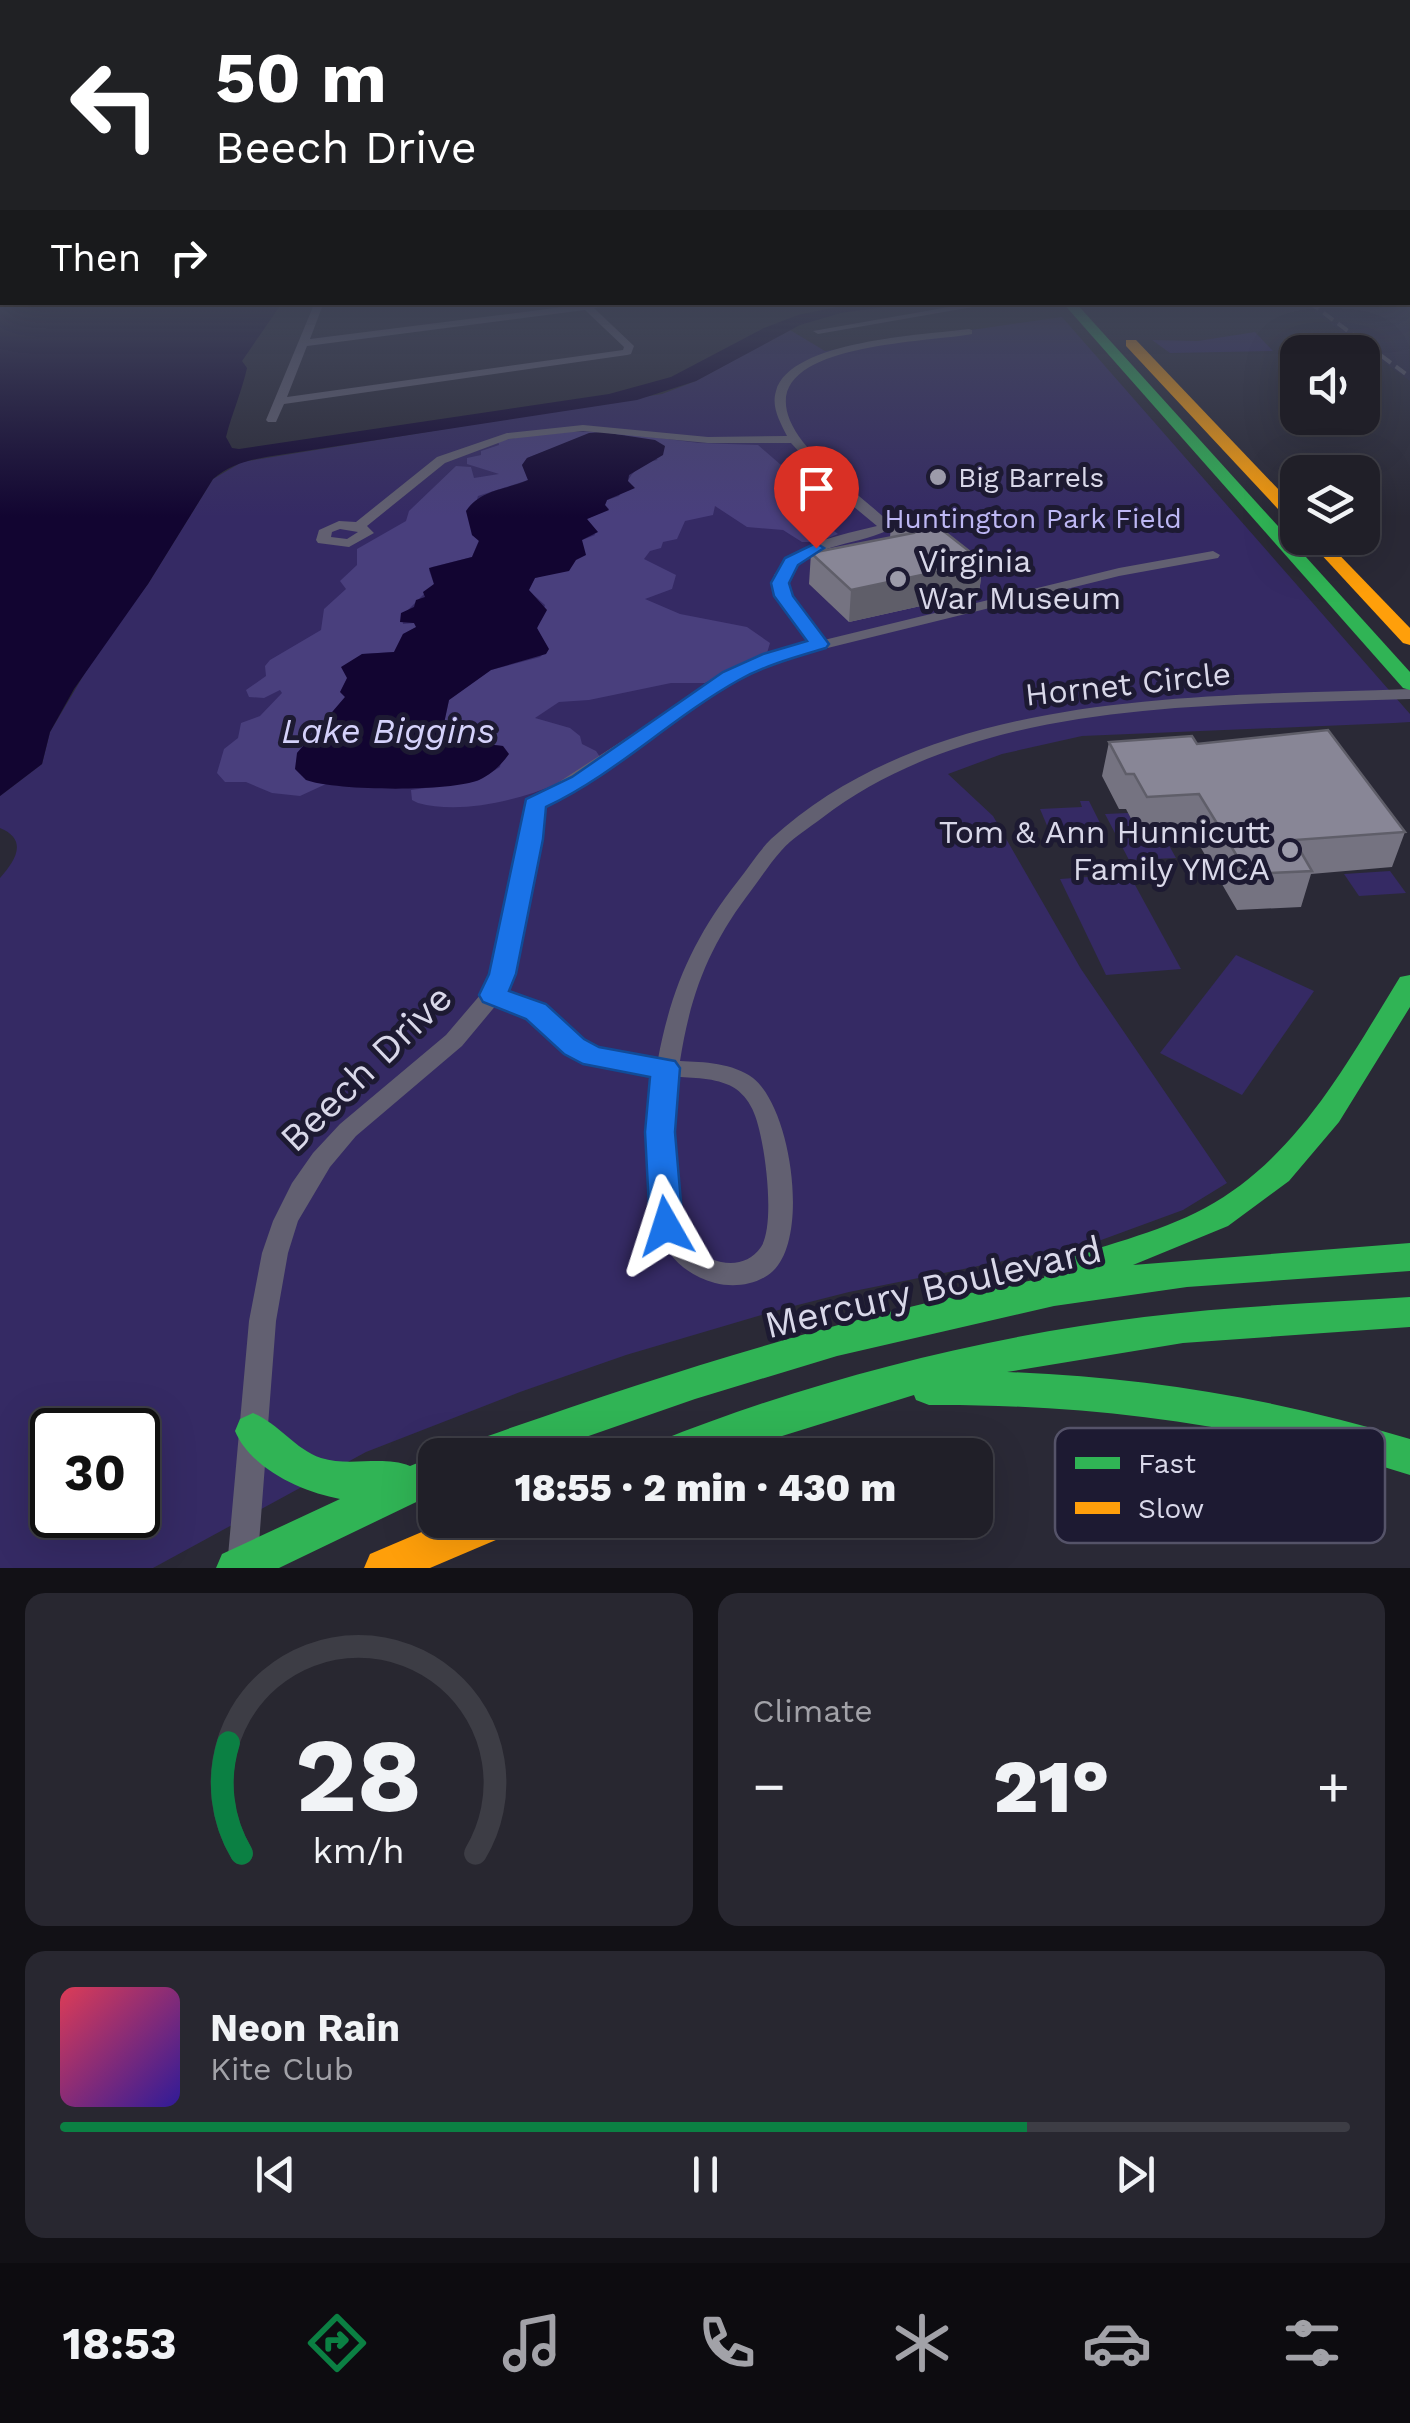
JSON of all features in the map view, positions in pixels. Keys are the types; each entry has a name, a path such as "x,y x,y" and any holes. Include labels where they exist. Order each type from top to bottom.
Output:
{"main road":[{"path":"1132,371 1410,684"},
{"path":"1157,371 1280,501"},
{"path":"1167,410 1194,410"},
{"path":"1330,555 1410,639"},
{"path":"1306,566 1339,564"},
{"path":"983,1306 1082,1266 1168,1238 1238,1206 1262,1187 1317,1127 1406,992"},
{"name":"Mercury Boulevard","path":"531,1438 786,1353 983,1306 1146,1277 1410,1257"},
{"path":"718,1438 854,1390 1109,1336 1410,1312"},
{"path":"854,1390 1017,1386 1146,1392 1269,1414 1315,1428"},
{"path":"253,1432 280,1459 310,1478 350,1484 418,1477"},
{"path":"1385,1449 1410,1457"},
{"path":"239,1566 418,1480"},
{"path":"384,1568 454,1538"}],"street":[{"path":"272,420 292,371"},
{"path":"280,401 501,371"},
{"path":"795,371 780,385 778,400 793,439 808,461 887,527 816,548 786,567 780,583 784,596 819,644"},
{"path":"358,526 433,464 458,451 539,431 598,429 708,440 793,439"},
{"path":"493,995 502,974 528,858 534,804 580,782 730,677 770,658 819,644 1157,563 1213,555"},
{"name":"Hornet Circle","path":"665,1068 695,972 718,919 796,828 863,782 948,744 1088,712 1410,694"},
{"name":"Beech Drive","path":"239,1566 268,1269 275,1242 299,1191 342,1136 471,1025 493,995 536,1012 574,1047 594,1056 725,1074 755,1090 764,1102 779,1218 776,1246 767,1259 749,1271 720,1276 696,1264 678,1247 666,1226 660,1132 665,1068"}],"shaded area":[{"path":"1396,371 1410,371 1410,381"},
{"path":"549,432 596,432 527,458 522,465 528,480 478,496 471,520 472,535 479,540 472,557 429,570 434,584 402,616 403,624 414,623 417,627 403,634 394,652 362,654 347,678 346,696 297,753 313,782 326,784 300,796 272,793 246,782 225,782 217,773 224,749 238,738 241,723 260,716 282,693 280,690 264,698 249,697 246,690 266,676 265,666 270,660 321,630 324,609 346,589 340,581 357,565 357,549 406,521 409,511 456,466 471,467 474,478 499,474 467,464 467,458 481,455 481,451 499,445 498,441"},
{"path":"611,432 699,443 758,445 788,471 824,492 807,505 780,503 813,515 838,534 818,542 802,542 783,530 747,527 715,506 713,515 685,521 677,539 663,542 661,548 650,551 644,559 676,575 672,589 645,599 680,614 747,627 770,643 767,653 705,683 671,683 589,700 559,702 535,718 570,728 602,760 562,782 513,799 463,807 440,807 412,800 411,790 477,781 500,767 503,746 477,743 443,728 449,700 491,670 540,657 548,649 537,629 545,605 528,590 535,578 570,563 582,540 595,535 587,519 609,509 605,505 607,500 619,496 638,468 658,460"}],"green space":[{"name":"Huntington Park Field","path":"714,371 1109,371 1410,714 1410,722 1082,736 1002,754 948,774 993,816 1081,969 1227,1183 1183,1210 1093,1243 782,1309 626,1355 520,1392 366,1452 153,1568 0,1568 0,878 14,858 17,845 0,828 0,796 42,764 50,732 105,639 148,584 213,479 242,462 662,394"},
{"path":"1080,801 1089,801 1105,833 1051,835 1040,809 1082,807"},
{"path":"1128,813 1139,832 1161,831 1176,858 1129,860 1105,814"},
{"path":"1390,871 1406,893 1359,896 1344,874"},
{"path":"1129,874 1181,969 1106,975 1060,879"},
{"path":"1236,955 1314,991 1242,1095 1160,1053"}],"water":[{"path":"0,371 246,371 226,437 232,448 239,449 609,394 682,371 714,371 637,400 270,456 228,469 213,479 148,584 74,689 50,732 42,764 0,796"},
{"name":"Lake Biggins","path":"589,433 655,440 665,446 663,455 629,475 628,481 635,488 607,500 609,510 587,519 598,532 582,540 586,555 576,560 569,571 535,578 529,590 547,610 537,628 549,649 546,654 491,670 449,700 443,728 477,743 503,746 509,754 503,762 479,780 444,787 367,788 306,780 295,769 297,753 345,697 340,692 347,678 341,667 362,654 394,652 403,634 416,627 414,623 400,622 401,613 414,607 416,600 425,597 423,592 434,584 429,568 472,557 479,541 472,535 466,511 486,494 528,480 522,465 527,458"}],"building":[{"path":"918,511 983,562 851,590 811,553 913,533 892,516"},
{"path":"1328,730 1405,832 1294,840 1312,871 1248,874 1199,794 1147,797 1134,774 1126,774 1109,742 1192,736 1197,744"}],"railway":[{"path":"1402,371 1410,377"}],"traffic: fast":[{"path":"1130,371 1410,684"},
{"path":"1059,1275 1179,1234 1250,1197 1279,1172 1328,1114 1410,984"},
{"path":"533,1438 766,1360 981,1305 1143,1278 1410,1257"},
{"path":"720,1438 886,1386 1052,1347 1183,1328 1410,1312"},
{"path":"929,1388 1112,1395 1232,1411 1310,1428"},
{"path":"253,1431 288,1460 320,1476 355,1482 400,1481"},
{"path":"1385,1449 1410,1457"},
{"path":"236,1568 418,1482"}],"traffic: slow":[{"path":"1158,371 1280,501"},
{"path":"1330,555 1410,639"},
{"path":"384,1568 454,1538"}],"place":[{"name":"Big Barrels","path":"938,477"},
{"name":"Virginia War Museum","path":"898,579"},
{"name":"Tom & Ann Hunnicutt Family YMCA","path":"1290,850"}],"route":[{"path":"666,1226 660,1132 665,1068 616,1063 594,1056 574,1047 522,1003 493,995 502,974 532,839 534,804 580,782 746,668 819,644 784,596 780,583 791,562 816,548"}]}
